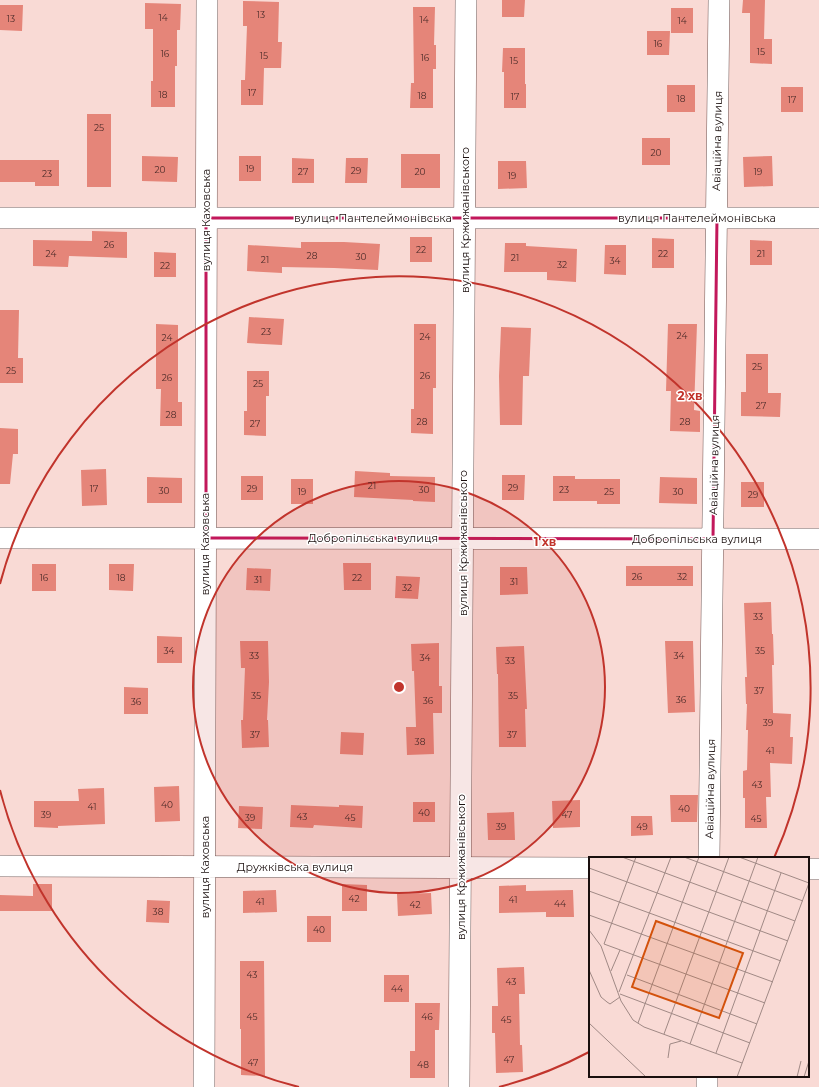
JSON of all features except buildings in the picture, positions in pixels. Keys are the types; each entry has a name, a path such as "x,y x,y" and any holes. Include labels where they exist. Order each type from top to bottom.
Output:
{"street":[{"name":"вулиця Каховська","path":"204,1087 206,0"},
{"name":"вулиця Кржижанівського","path":"459,1087 466,0"},
{"name":"Авіаційна вулиця","path":"709,857 719,0"},
{"name":"вулиця Пантелеймонівська","path":"0,218 819,218"},
{"name":"Добропільська вулиця","path":"0,538 819,539"},
{"name":"Дружківська вулиця","path":"0,866 589,868"}],"highlighted area":[{"path":"206,218 717,218 713,539 206,538"}]}
